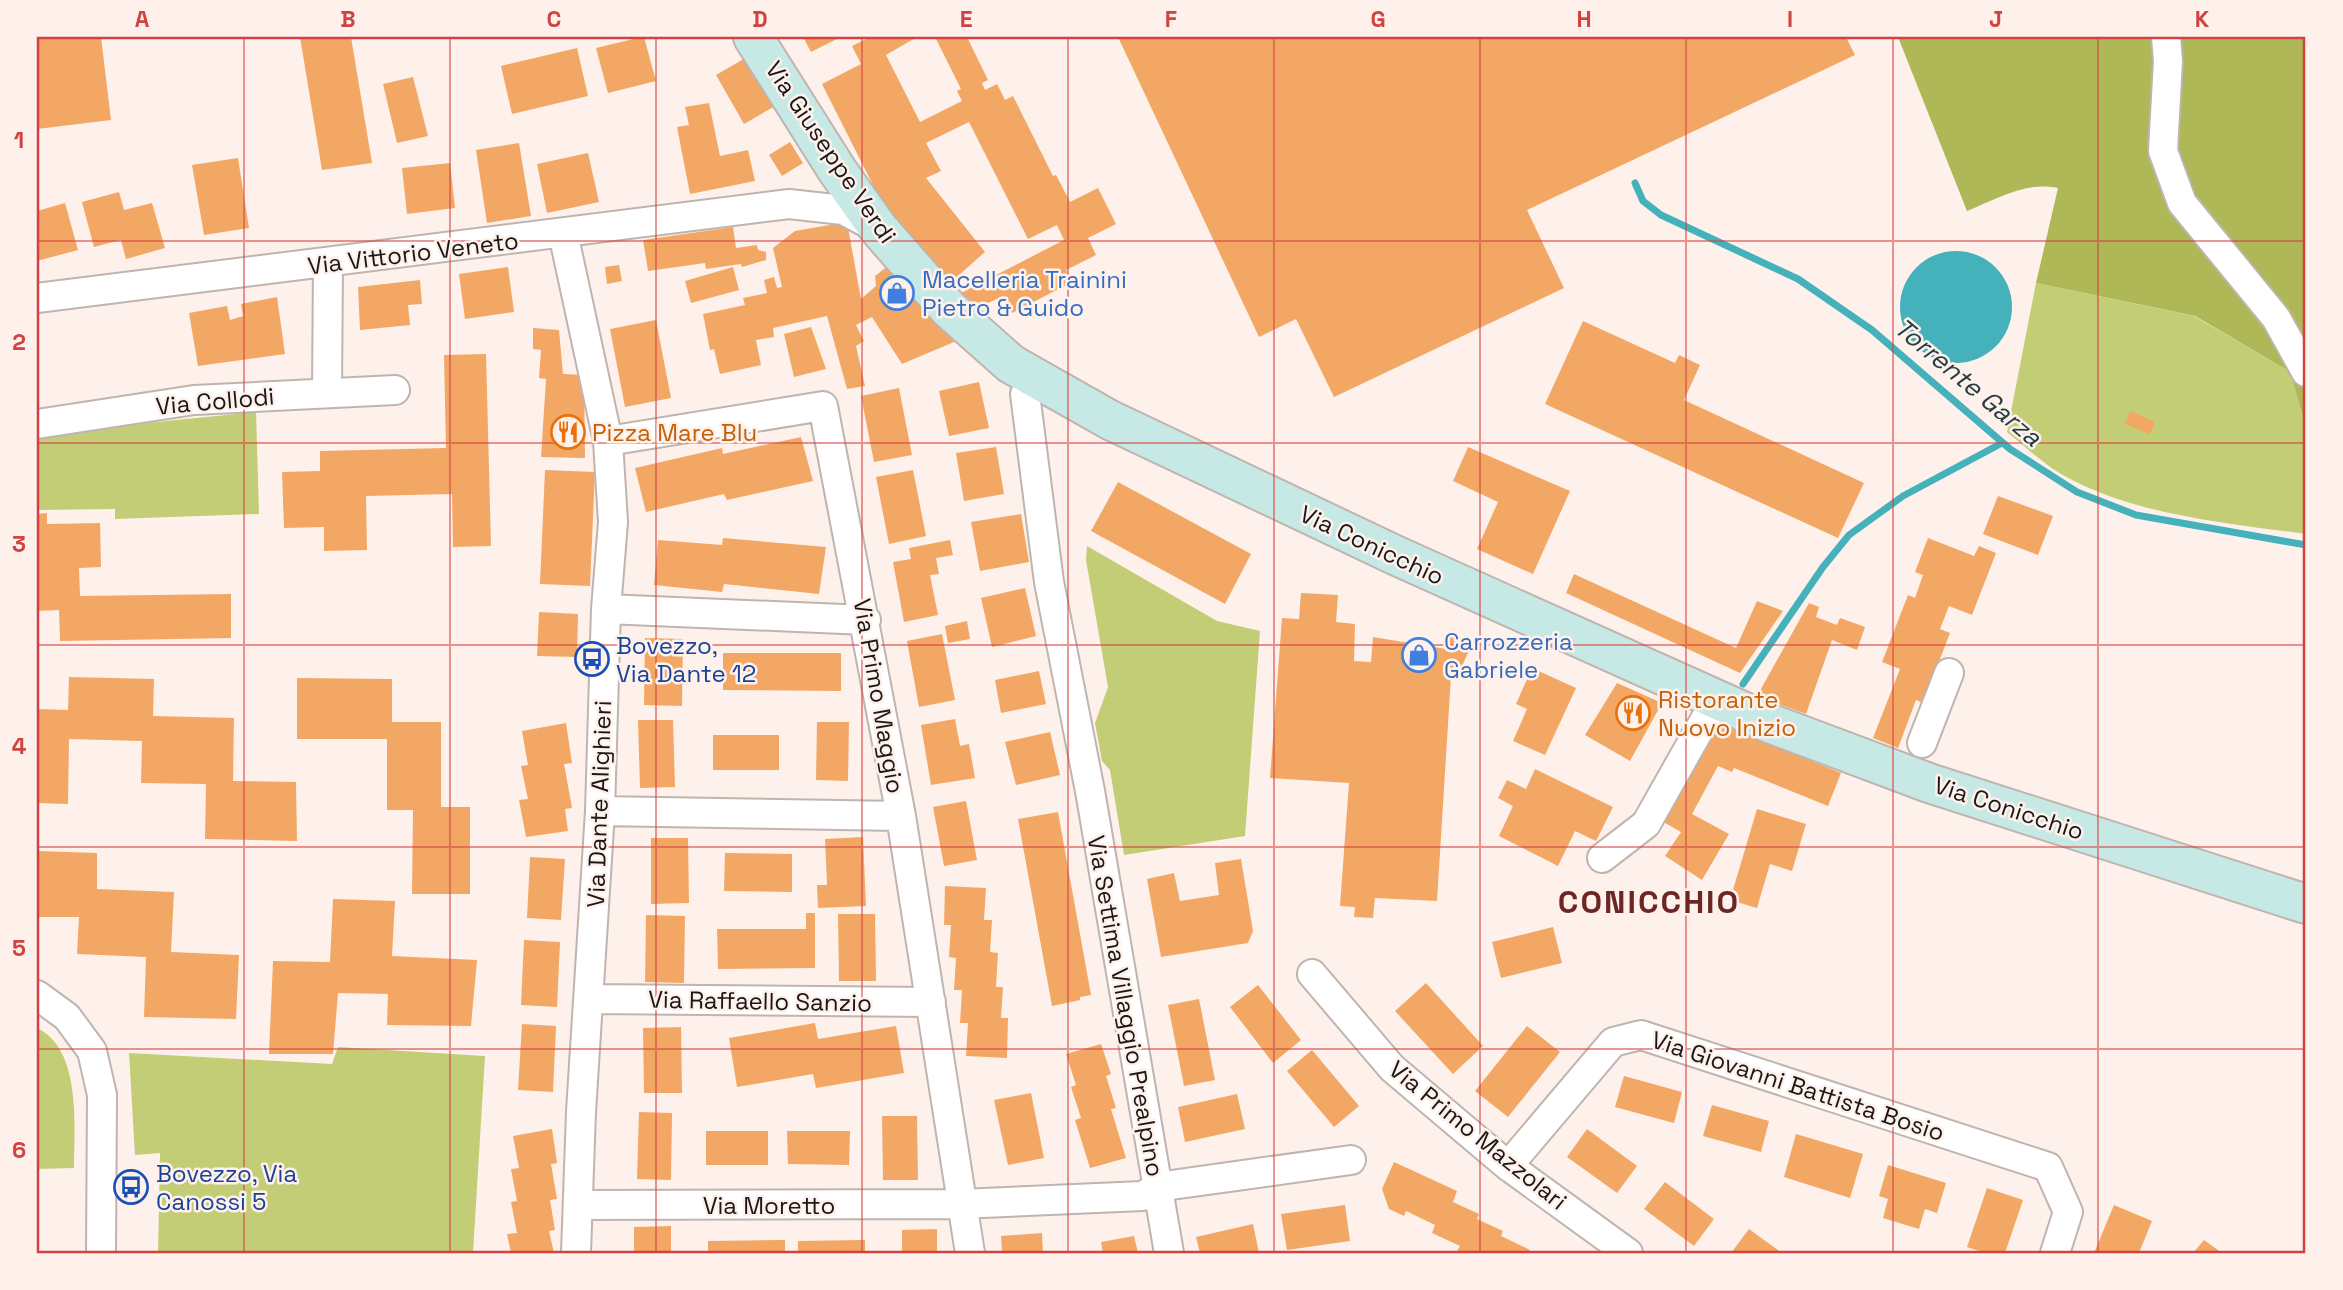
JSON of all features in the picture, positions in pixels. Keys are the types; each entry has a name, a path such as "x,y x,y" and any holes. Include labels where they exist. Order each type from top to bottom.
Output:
{"main road":[{"name":"Via Giuseppe Verdi","path":"753,37 837,170 878,228 949,309 1011,364 1030,386"},
{"name":"Via Conicchio","path":"1030,386 1110,419 1212,471 1716,700 1911,751 2306,904"}],"street":[{"path":"2166,37 2168,61 2163,151 2182,203 2276,318 2306,372"},
{"name":"Via Vittorio Veneto","path":"789,204 820,190 837,170"},
{"name":"Via Vittorio Veneto","path":"37,298 328,264 789,204 844,210 878,228"},
{"name":"Via Dante Alighieri","path":"563,233 608,441 613,522 606,609 600,811 581,1112 576,1253"},
{"path":"327,393 328,264"},
{"name":"Via Settima Villaggio Prealpino","path":"1030,386 1049,582 1081,760 1090,791 1169,1253"},
{"name":"Via Collodi","path":"37,424 194,400 395,390"},
{"name":"Via Primo Maggio","path":"608,441 823,405 866,620 901,816 960,1204 970,1253"},
{"path":"606,609 866,620"},
{"path":"1911,751 1949,673"},
{"path":"1602,858 1646,824 1679,771 1716,700"},
{"path":"600,811 901,816"},
{"name":"Via Primo Mazzolari","path":"1312,974 1392,1068 1508,1166 1628,1253"},
{"path":"37,995 67,1017 92,1051 102,1095 101,1253"},
{"name":"Via Raffaello Sanzio","path":"589,999 930,1002"},
{"name":"Via Giovanni Battista Bosio","path":"1508,1166 1613,1042 1640,1035 2048,1167 2068,1212 2055,1253"},
{"path":"960,1204 1143,1196 1157,1186 1351,1160"},
{"name":"Via Moretto","path":"579,1205 960,1204"}],"green space":[{"path":"1898,37 2306,37 2306,428 2290,372 2195,316 2036,283 2058,188 2046,186 2023,189 1967,211"},
{"path":"2036,283 2194,316 2290,372 2306,428 2306,534 2175,514 2111,497 2053,469 2007,432"},
{"path":"256,412 259,514 115,519 115,509 37,510 37,434"},
{"path":"1087,546 1217,621 1260,631 1245,836 1124,855 1110,770 1102,761 1095,723 1108,687 1086,560"},
{"path":"37,1028 52,1038 62,1053 68,1071 74,1111 74,1168 37,1169"},
{"path":"338,1047 485,1056 473,1253 158,1253 160,1153 135,1155 129,1053 332,1064"}],"water":[{"path":"1956,251 1977,256 1995,268 2007,286 2012,307 2007,328 1995,346 1977,358 1956,363 1935,358 1917,346 1905,328 1900,307 1905,286 1917,268 1935,256"}],"building":[{"path":"37,37 101,37 111,120 37,129"},
{"path":"300,37 351,37 372,163 322,170"},
{"path":"644,37 656,81 608,93 596,48"},
{"path":"803,37 841,37 811,52"},
{"path":"870,37 917,37 886,55 920,122 962,101 957,91 961,89 935,37 967,37 988,80 982,83 985,90 997,84 1005,100 1013,96 1053,176 1056,175 1070,202 1098,188 1116,224 1088,238 1096,255 1066,270 1072,282 1012,313 1003,296 980,307 961,293 1064,240 1057,225 1028,239 969,122 926,143 941,171 926,178 985,252 951,282 881,201 822,84 861,64 852,46"},
{"path":"1118,37 1846,37 1855,55 1527,210 1564,288 1334,397 1296,319 1259,337"},
{"path":"577,48 588,96 512,114 501,66"},
{"path":"754,53 782,102 744,124 716,75"},
{"path":"413,77 428,136 397,143 383,84"},
{"path":"709,103 720,156 748,150 755,181 690,194 677,127 689,125 685,107"},
{"path":"790,142 803,163 782,176 769,155"},
{"path":"519,143 531,216 487,223 476,150"},
{"path":"588,153 599,202 547,213 537,164"},
{"path":"238,158 249,228 204,235 192,165"},
{"path":"450,163 455,208 407,214 402,168"},
{"path":"119,192 124,210 152,203 165,248 126,259 121,240 94,247 82,202"},
{"path":"65,203 78,250 37,261 37,211"},
{"path":"847,222 861,299 876,286 875,276 889,265 954,342 902,364 872,317 856,325 864,341 856,346 865,386 847,389 827,316 773,328 774,337 756,340 761,365 720,374 714,349 710,350 703,314 745,305 743,298 767,293 764,280 774,277 777,288 782,287 773,248 795,231"},
{"path":"733,227 736,248 757,245 758,250 766,252 766,260 742,267 741,264 706,269 705,263 648,271 643,240"},
{"path":"619,265 622,281 607,284 605,267"},
{"path":"508,267 514,312 465,319 459,274"},
{"path":"733,267 739,290 691,303 685,281"},
{"path":"420,280 422,304 408,305 410,325 360,330 358,287"},
{"path":"277,297 285,354 198,366 189,313 227,306 230,320 243,316 241,304"},
{"path":"656,320 671,398 625,407 610,329"},
{"path":"1583,321 1675,363 1679,355 1700,365 1684,400 1864,483 1838,538 1545,404"},
{"path":"811,327 826,369 794,377 784,334"},
{"path":"533,328 559,330 563,374 584,375 585,458 541,457 546,379 539,378 541,350 533,349"},
{"path":"486,354 491,546 453,547 452,494 366,496 367,550 324,551 324,527 284,528 282,472 320,471 320,451 446,448 444,355"},
{"path":"979,382 989,428 949,436 939,391"},
{"path":"899,388 912,455 874,462 861,396"},
{"path":"2130,411 2155,422 2150,434 2125,424"},
{"path":"801,437 813,481 727,500 724,494 646,512 635,468 722,448 723,454"},
{"path":"996,447 1004,494 964,501 956,453"},
{"path":"1468,447 1570,491 1533,574 1477,549 1498,502 1453,481"},
{"path":"545,470 595,472 590,586 540,584"},
{"path":"913,470 926,536 889,544 876,477"},
{"path":"1118,482 1251,554 1225,604 1091,531"},
{"path":"1998,496 2053,516 2038,555 1983,534"},
{"path":"47,513 47,524 100,523 101,567 79,568 80,596 231,594 231,638 60,641 59,610 37,611 37,514"},
{"path":"1021,514 1029,562 980,571 971,522"},
{"path":"723,538 826,547 819,594 724,584 722,592 654,585 658,540 722,545"},
{"path":"1928,538 1974,556 1979,546 1996,553 1972,615 1949,606 1940,629 1950,633 1923,703 1916,700 1898,748 1873,738 1900,669 1882,662 1908,595 1915,598 1923,575 1915,572"},
{"path":"950,540 953,555 936,558 939,574 930,575 938,615 904,622 893,562 911,559 909,548"},
{"path":"1574,574 1736,648 1757,601 1783,611 1740,673 1566,593"},
{"path":"1025,588 1036,636 992,647 981,598"},
{"path":"1301,593 1338,595 1336,622 1355,624 1354,661 1371,662 1373,637 1446,649 1451,635 1472,644 1457,677 1451,676 1437,901 1375,898 1373,918 1354,917 1355,907 1340,906 1349,783 1270,778 1282,618 1299,619"},
{"path":"1809,603 1819,607 1816,617 1837,625 1840,618 1865,627 1857,650 1832,640 1806,714 1757,696"},
{"path":"539,612 578,614 577,657 537,656"},
{"path":"967,621 970,639 948,643 945,626"},
{"path":"942,634 955,700 919,707 907,641"},
{"path":"645,638 683,639 682,706 644,705"},
{"path":"723,653 841,653 841,691 723,690"},
{"path":"1532,668 1576,688 1545,755 1513,741 1527,709 1516,704"},
{"path":"1039,671 1046,704 1001,713 995,680"},
{"path":"69,677 154,679 153,716 234,718 233,781 296,782 297,841 205,839 206,784 141,783 142,741 69,739 68,804 37,803 37,709 68,710"},
{"path":"297,678 392,679 392,722 441,722 441,807 470,807 470,894 412,894 413,810 387,810 387,739 297,739"},
{"path":"1617,683 1662,703 1630,761 1585,735"},
{"path":"955,719 960,746 969,744 975,778 931,785 921,725"},
{"path":"638,720 673,720 675,787 640,788"},
{"path":"1713,721 1841,773 1828,806 1734,768 1732,772 1718,766 1692,814 1729,834 1702,880 1665,856 1681,832 1660,820"},
{"path":"817,722 849,722 848,781 816,780"},
{"path":"566,723 572,763 564,764 572,808 565,809 568,831 526,837 519,800 528,799 521,766 528,765 522,731"},
{"path":"1050,732 1060,775 1016,785 1005,742"},
{"path":"713,735 779,735 779,770 713,770"},
{"path":"1535,769 1613,807 1596,841 1575,831 1558,866 1499,836 1513,806 1498,798 1507,780 1526,789"},
{"path":"966,801 977,860 944,866 933,807"},
{"path":"1757,809 1806,824 1792,871 1770,864 1757,908 1730,900"},
{"path":"1058,812 1091,995 1052,1006 1018,819"},
{"path":"863,837 866,906 818,908 817,885 827,885 825,839"},
{"path":"651,838 688,838 689,903 651,904"},
{"path":"37,851 97,853 97,889 174,892 171,952 239,955 236,1019 144,1017 146,957 77,954 79,917 37,917"},
{"path":"725,853 792,854 792,892 724,891"},
{"path":"530,857 565,859 561,920 527,918"},
{"path":"1241,859 1253,931 1248,943 1161,957 1147,879 1174,873 1180,901 1219,895 1215,863"},
{"path":"945,886 986,888 984,920 992,920 990,952 998,953 996,987 1003,987 1001,1018 1008,1018 1007,1058 966,1056 968,1023 960,1023 962,990 954,990 956,958 949,957 951,925 944,925"},
{"path":"333,899 395,901 392,956 477,960 471,1026 387,1025 388,994 338,993 333,1054 269,1054 273,961 330,962"},
{"path":"806,913 815,913 815,968 718,969 717,929 806,929"},
{"path":"838,914 875,914 876,981 839,981"},
{"path":"646,915 685,916 684,983 645,982"},
{"path":"1553,927 1562,963 1501,978 1492,942"},
{"path":"524,940 560,942 557,1007 521,1005"},
{"path":"1426,983 1483,1046 1453,1074 1395,1011"},
{"path":"1258,985 1301,1040 1273,1063 1230,1007"},
{"path":"1199,999 1215,1080 1184,1086 1168,1005"},
{"path":"815,1023 818,1039 896,1026 904,1073 816,1088 813,1074 737,1087 729,1038"},
{"path":"522,1024 556,1026 553,1092 518,1090"},
{"path":"1527,1026 1560,1052 1508,1117 1475,1091"},
{"path":"681,1027 682,1093 644,1093 643,1028"},
{"path":"1101,1044 1111,1074 1106,1076 1116,1108 1111,1109 1126,1158 1090,1168 1075,1120 1081,1118 1071,1087 1076,1085 1066,1054"},
{"path":"1312,1050 1359,1106 1334,1127 1287,1071"},
{"path":"1624,1076 1682,1092 1674,1123 1615,1107"},
{"path":"1031,1093 1044,1158 1008,1165 994,1100"},
{"path":"1237,1094 1245,1129 1185,1142 1178,1107"},
{"path":"1712,1105 1769,1121 1761,1152 1703,1136"},
{"path":"639,1112 672,1113 671,1180 637,1179"},
{"path":"882,1116 917,1116 918,1180 883,1180"},
{"path":"552,1129 557,1163 551,1164 557,1199 550,1200 555,1230 549,1231 554,1253 511,1253 507,1234 517,1233 511,1202 517,1201 511,1169 519,1168 513,1136"},
{"path":"1587,1129 1637,1166 1617,1193 1567,1157"},
{"path":"706,1131 768,1131 768,1165 706,1165"},
{"path":"787,1131 850,1131 849,1165 788,1164"},
{"path":"1796,1134 1863,1154 1850,1198 1784,1177"},
{"path":"1394,1162 1457,1191 1453,1202 1479,1214 1477,1219 1503,1231 1501,1236 1530,1250 1529,1253 1456,1253 1460,1246 1432,1233 1435,1225 1406,1211 1404,1216 1389,1209 1382,1189"},
{"path":"1888,1165 1946,1183 1937,1213 1925,1209 1919,1229 1883,1218 1888,1199 1879,1196"},
{"path":"1665,1182 1714,1219 1694,1246 1644,1209"},
{"path":"1987,1188 2023,1200 2005,1253 1985,1253 1967,1247"},
{"path":"1345,1205 1350,1241 1287,1250 1281,1214"},
{"path":"2114,1205 2152,1221 2139,1253 2094,1253"},
{"path":"1253,1224 1259,1253 1200,1253 1196,1237"},
{"path":"671,1226 671,1253 634,1253 634,1227"},
{"path":"937,1229 937,1253 902,1253 902,1230"},
{"path":"1749,1229 1782,1253 1731,1253"},
{"path":"1042,1233 1043,1253 1002,1253 1001,1236"},
{"path":"1134,1236 1138,1253 1103,1253 1101,1242"},
{"path":"785,1240 785,1253 708,1253 708,1241"},
{"path":"865,1240 865,1253 798,1253 798,1241"},
{"path":"2204,1240 2222,1253 2193,1253"}],"waterway":[{"name":"Torrente Garza","path":"1635,183 1643,201 1661,215 1798,279 1872,330 2010,449 2077,492 2136,515 2306,545"},
{"path":"1743,684 1823,567 1849,535 1903,496 2002,443"}],"place":[{"name":"Macelleria Trainini Pietro & Guido","path":"897,293"},
{"name":"Pizza Mare Blu","path":"568,432"},
{"name":"Carrozzeria Gabriele","path":"1419,655"},
{"name":"Bovezzo, Via Dante 12","path":"592,659"},
{"name":"Ristorante Nuovo Inizio","path":"1633,713"},
{"name":"Bovezzo, Via Canossi 5","path":"131,1187"}],"district":[{"name":"CONICCHIO","path":"1649,902"}]}
